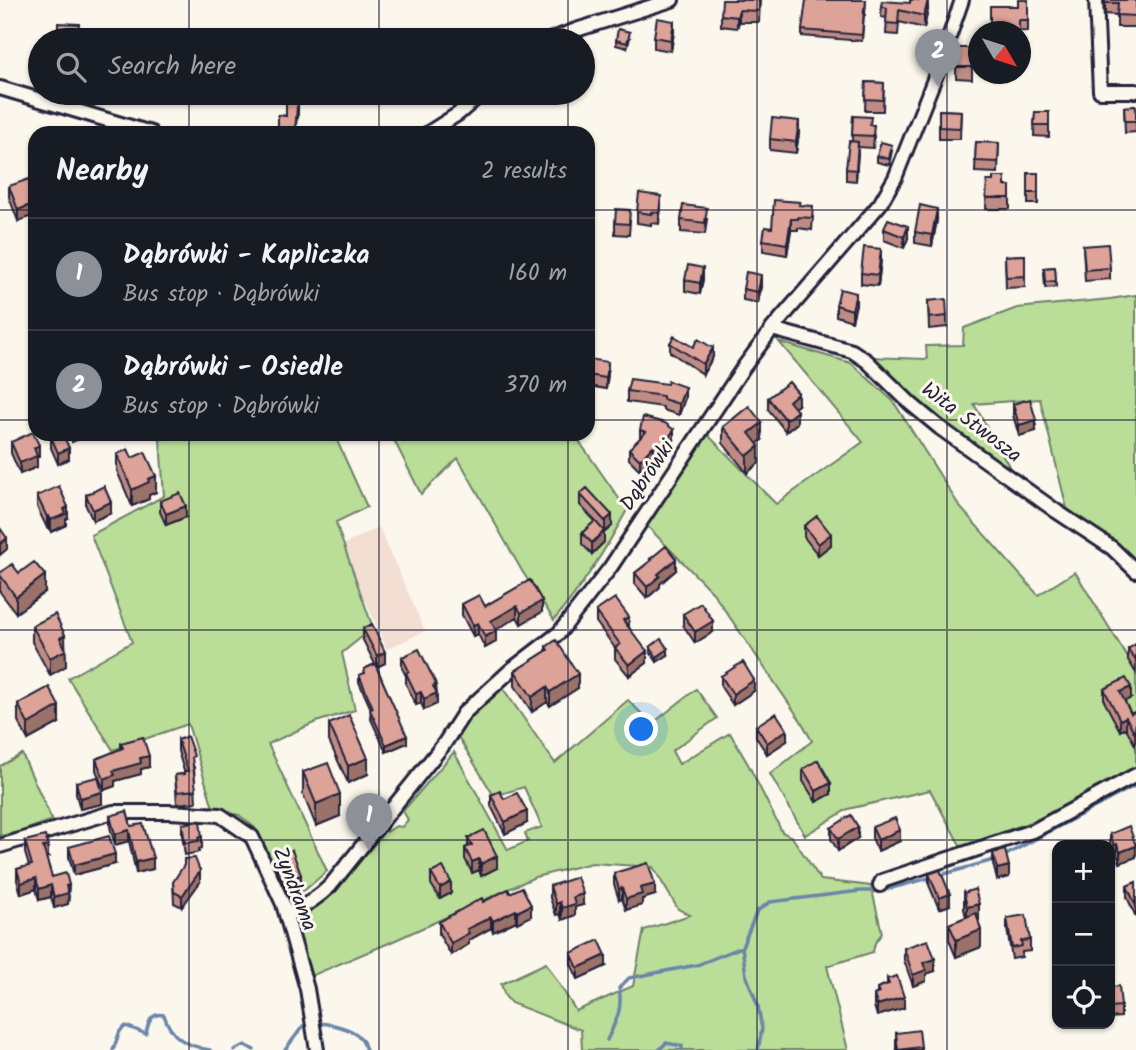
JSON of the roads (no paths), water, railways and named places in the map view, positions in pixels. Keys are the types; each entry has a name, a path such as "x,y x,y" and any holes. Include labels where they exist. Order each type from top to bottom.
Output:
{"street":[{"path":"582,28 672,0"},
{"name":"Dąbrówki","path":"287,915 321,895 330,886 444,744 464,713 511,670 559,633 610,568 743,368 772,329 880,204 895,178 962,0"},
{"path":"1096,0 1100,91 1136,91"},
{"path":"0,88 28,96"},
{"path":"57,105 128,126"},
{"path":"439,126 468,105"},
{"name":"Wita Stwosza","path":"772,329 852,351 867,361 940,428 1112,548 1136,571"},
{"path":"880,885 882,881 1035,830 1136,775"},
{"name":"Zyndrama","path":"0,846 113,811 220,815 252,837 287,915 307,989 317,1050"}],"waterway":[{"path":"1004,856 1136,785"},
{"path":"941,875 997,859"},
{"path":"884,890 933,877"},
{"path":"758,1050 762,1029 758,1006 746,975 742,947 757,911 770,902 874,891"},
{"path":"607,1040 619,1009 619,988 629,978 697,965 742,947"},
{"path":"113,1050 120,1031 126,1026 146,1034 151,1019 156,1015 164,1015 171,1030 181,1040 210,1050"},
{"path":"317,1024 334,1025 353,1032 362,1040 366,1050"},
{"path":"285,1050 303,1026 309,1025"},
{"path":"659,1050 666,1043 682,1046 682,1050"},
{"path":"234,1050 245,1045 254,1050"}],"place":[{"name":"Dąbrówki - Osiedle","path":"938,87"},
{"name":"Dąbrówki - Kapliczka","path":"369,851"}]}
